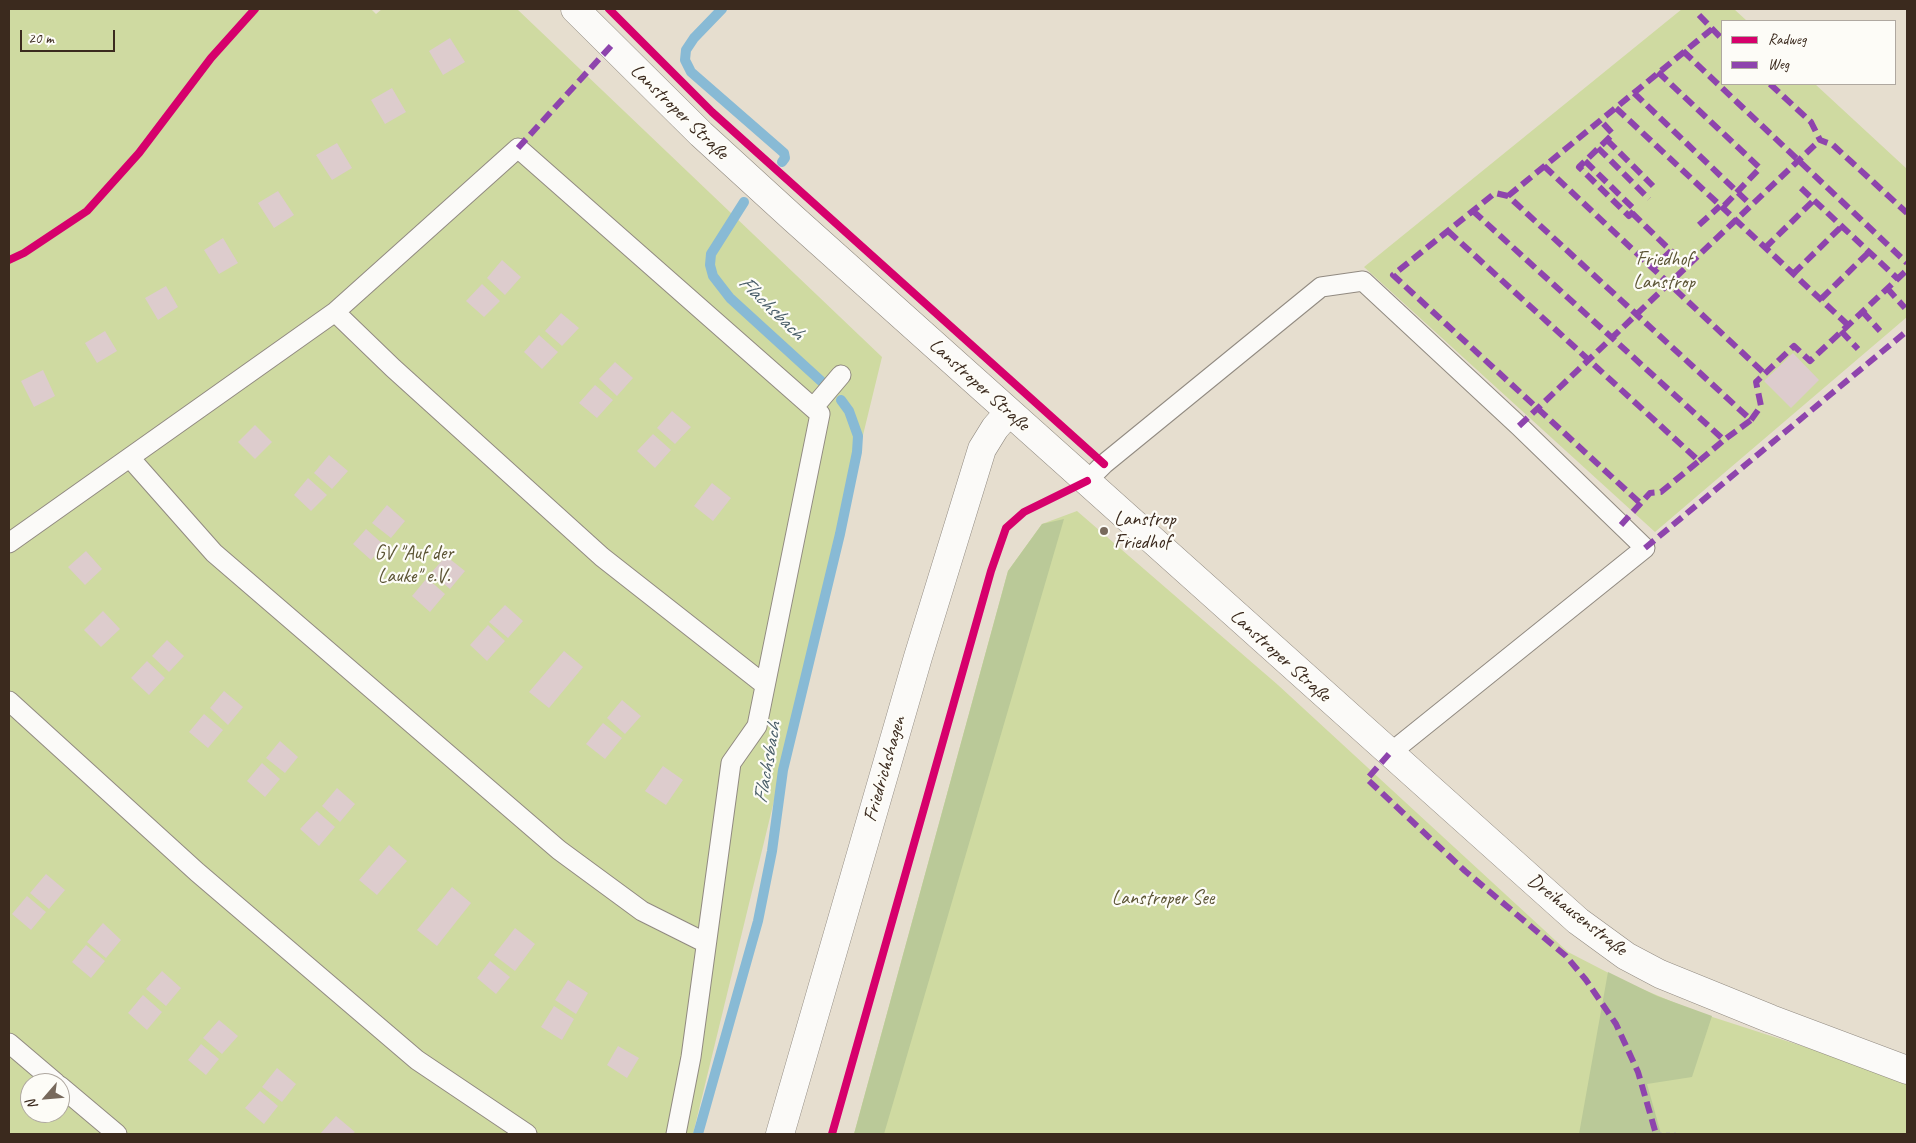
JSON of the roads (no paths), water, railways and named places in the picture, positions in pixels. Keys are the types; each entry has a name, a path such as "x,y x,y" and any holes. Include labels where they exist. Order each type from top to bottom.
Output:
{"main road":[{"name":"Lanstroper Straße","path":"574,9 700,134 1389,754"},
{"name":"Friedrichshagen","path":"780,1134 915,667 982,449 995,428 1009,412"},
{"name":"Dreihausenstraße","path":"1389,754 1578,921 1626,956 1660,974 1771,1019 1907,1070"}],"lane":[{"path":"9,543 335,312 518,148 820,414 757,726 731,763 691,1057 676,1134"},
{"path":"1087,481 1321,287 1362,281 1519,426 1645,548 1389,754"},
{"path":"335,312 393,368 602,557 765,685"},
{"path":"813,408 841,375"},
{"path":"130,458 214,553 559,850 642,911 706,943"},
{"path":"9,701 197,872 417,1060 527,1134"},
{"path":"9,1043 44,1073"},
{"path":"70,1094 117,1134"}],"waterway":[{"name":"Flachsbach","path":"722,9 694,38 686,50 685,60 691,72 784,153 785,158 782,162"},
{"name":"Flachsbach","path":"744,202 711,254 710,265 713,276 730,298 821,381"},
{"name":"Flachsbach","path":"698,1134 758,921 772,851 783,770 840,534 857,452 858,436 849,411 841,400"}],"place":[{"name":"Lanstrop Friedhof","path":"1104,531"}],"park label":[{"name":"Friedhof Lanstrop","path":"1664,272"},
{"name":"GV \"Auf der Lauke\" e.V.","path":"414,566"},
{"name":"Lanstroper See","path":"1163,899"}]}
